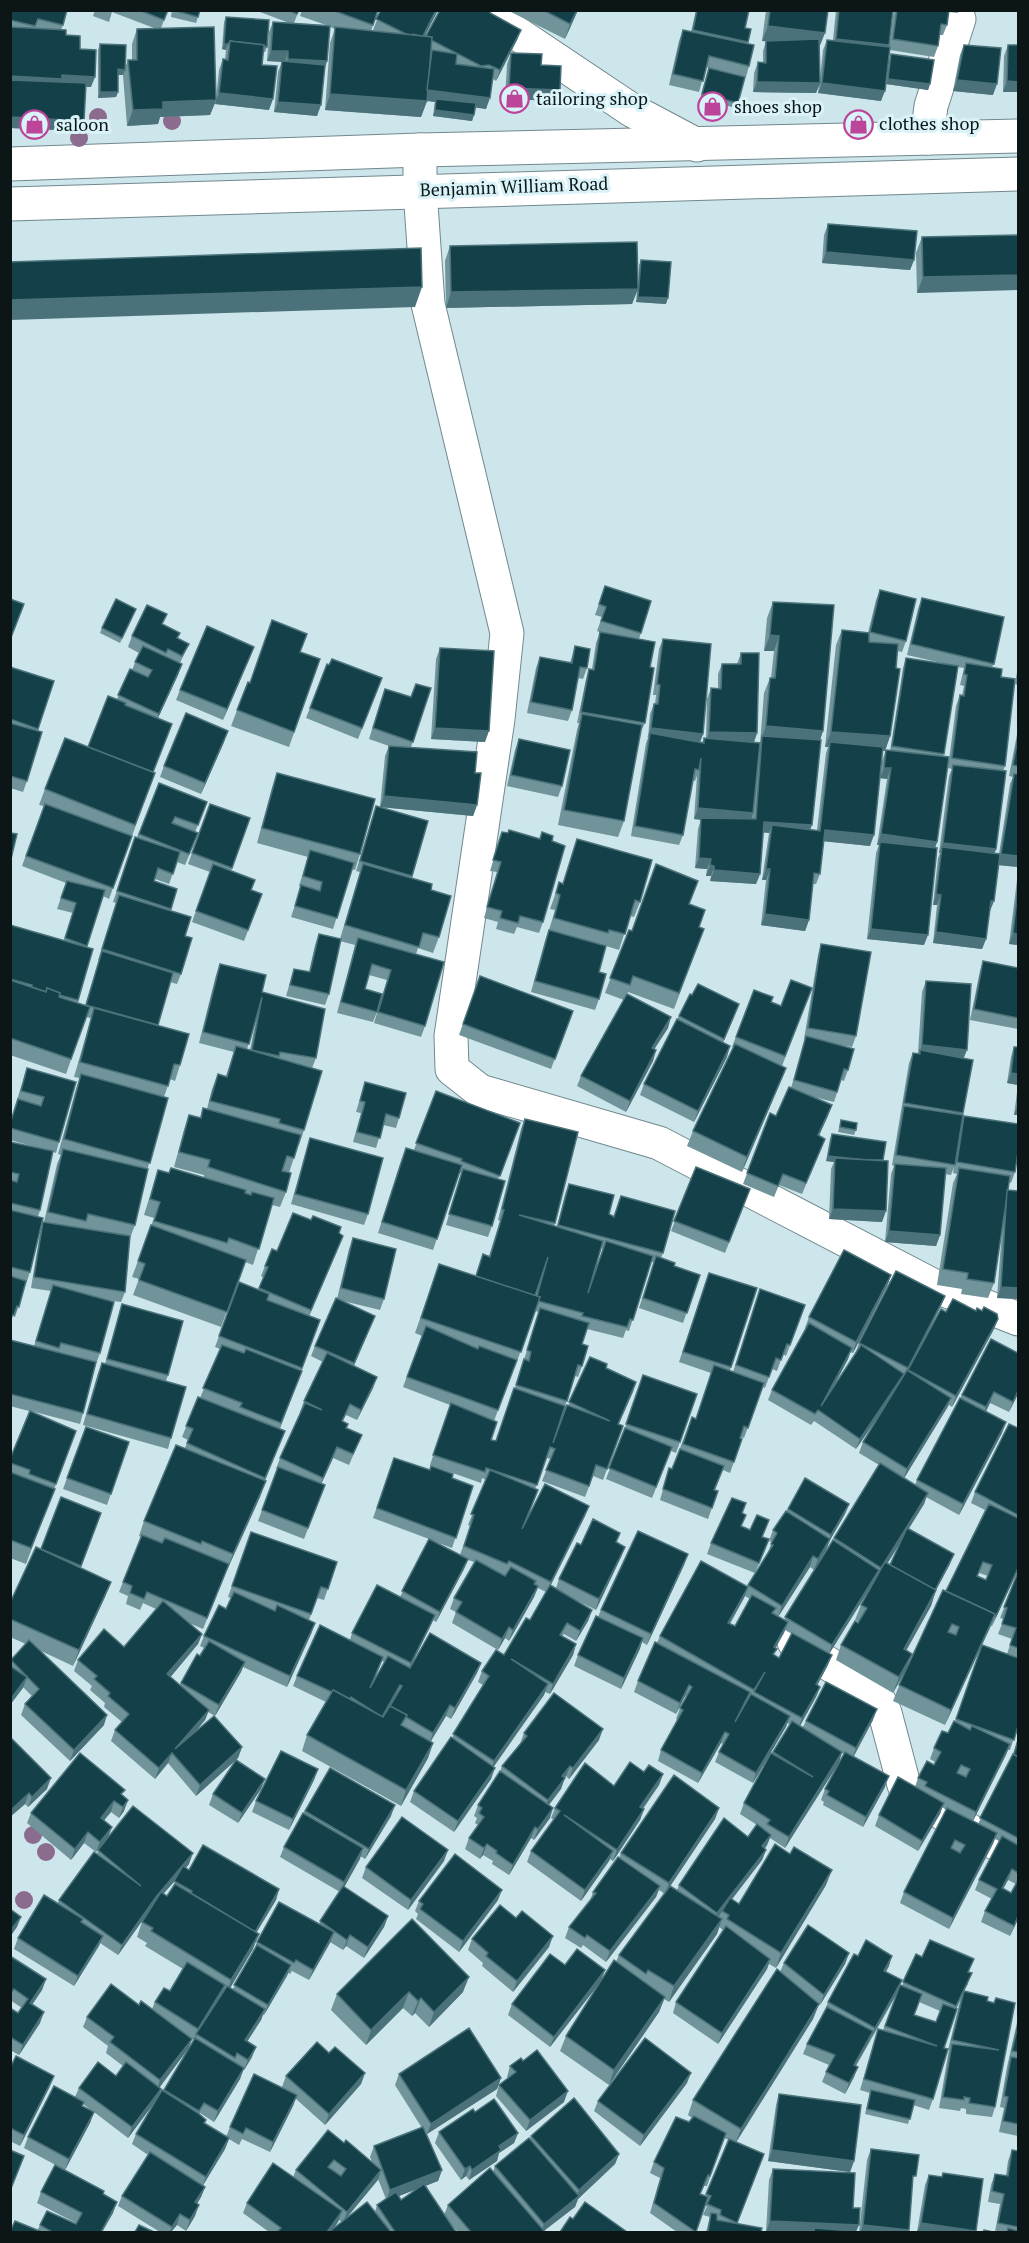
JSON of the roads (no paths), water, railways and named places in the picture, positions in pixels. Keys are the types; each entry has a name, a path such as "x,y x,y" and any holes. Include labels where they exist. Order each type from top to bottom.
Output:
{"street":[{"path":"482,10 633,111 697,145"},
{"path":"927,138 931,106 959,19"},
{"name":"Benjamin William Road","path":"10,164 420,150 1018,136"},
{"path":"420,150 420,190 428,304 507,633 498,719 451,1036 452,1069 480,1091 659,1143 934,1287 1018,1319"},
{"name":"Benjamin William Road","path":"10,204 1018,174"},
{"path":"794,1642 875,1693 885,1713 904,1785 921,1800 972,1832 1018,1854"}],"place":[{"name":"tailoring shop","path":"515,99"},
{"name":"shoes shop","path":"713,107"},
{"name":"clothes shop","path":"858,124"},
{"name":"saloon","path":"35,125"}]}
